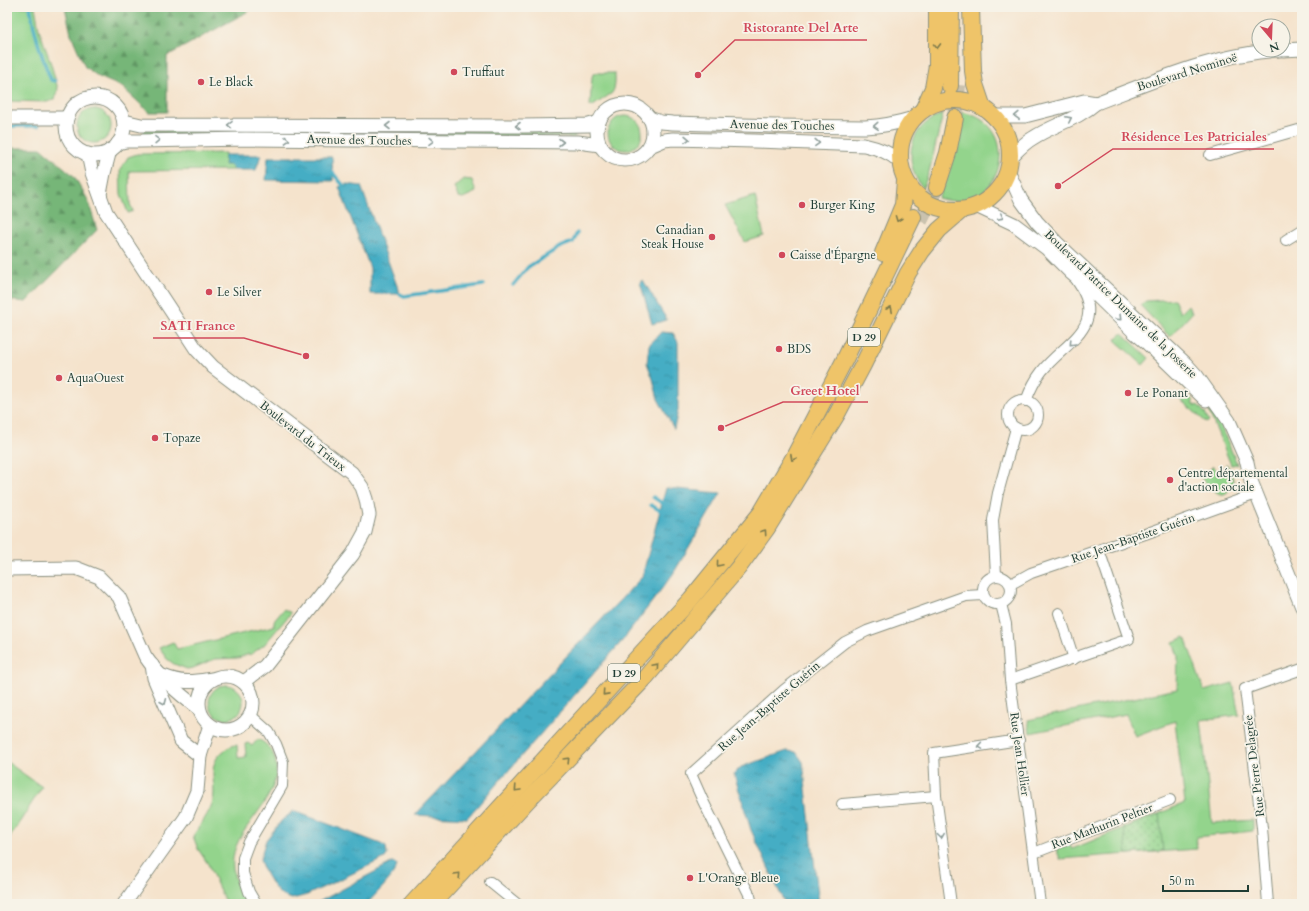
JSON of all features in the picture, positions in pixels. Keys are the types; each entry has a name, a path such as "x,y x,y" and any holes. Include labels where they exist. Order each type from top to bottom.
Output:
{"main road":[{"path":"937,7 937,65 933,88 919,114 907,127 899,149 899,161 905,181 915,194 929,204 945,210 969,208"},
{"path":"951,7 954,85 959,7"},
{"path":"812,454 837,414 911,268 922,251 939,230 969,208 990,198 1001,186 1009,165 1009,145 1005,132 988,112 975,84 973,71 971,7"},
{"path":"919,114 940,102 953,100 971,102 988,112"},
{"path":"934,186 940,151 951,117"},
{"path":"811,423 835,356 899,217 903,205 905,181"},
{"name":"D 29","path":"412,904 691,599 761,513 780,481 845,360 916,219 830,410 812,454 766,528 739,567 695,621 645,678 527,801 432,904"}],"street":[{"name":"Boulevard Nominoë","path":"1291,50 1302,49"},
{"name":"Boulevard Nominoë","path":"1096,103 1169,76 1204,65 1251,54"},
{"path":"100,196 104,172 114,147 123,133 124,121 120,111 108,100 97,97 81,100 72,108 67,118 66,130 70,141 78,149 88,154 99,154 114,147"},
{"path":"988,112 1025,116 1084,101 1096,103"},
{"path":"1009,165 1018,149 1032,138 1087,110 1096,103"},
{"path":"614,106 635,106 649,118 653,129 652,140 650,146 637,158 623,160 610,156 603,150 597,134 599,122 608,110 614,106"},
{"name":"Avenue des Touches","path":"649,118 661,122 673,123 866,127 897,123 919,114"},
{"path":"7,118 67,118"},
{"name":"Avenue des Touches","path":"124,121 141,125 507,126 589,125 599,122"},
{"path":"1210,155 1302,129"},
{"name":"Avenue des Touches","path":"114,147 126,141 246,139 578,142 600,145"},
{"name":"Avenue des Touches","path":"650,146 664,140 673,139 864,145 878,148 891,154 899,161"},
{"name":"Boulevard du Trieux","path":"88,154 92,173 106,212 196,349 213,367 352,474 362,487 369,515 365,532 353,554 264,666 244,682"},
{"name":"Boulevard Patrice Dumaine de la Josserie","path":"1009,165 1022,200 1037,222 1057,243 1134,314 1197,376 1230,421 1247,462 1254,487 1302,607"},
{"name":"Boulevard Patrice Dumaine de la Josserie","path":"969,208 1014,224 1046,248 1070,272 1088,286 1134,332 1196,390 1212,407 1223,425 1243,472 1254,487"},
{"path":"1286,240 1302,230"},
{"path":"1026,401 1029,390 1042,371 1084,329 1088,306 1085,295 1070,272"},
{"path":"1019,401 1032,403 1038,413 1037,421 1031,428 1024,430 1016,428 1011,423 1009,417 1010,410 1014,404 1019,401"},
{"path":"996,575 993,520 998,493 1016,428"},
{"name":"Rue Jean-Baptiste Guérin","path":"1011,584 1031,573 1099,550 1254,487"},
{"path":"1010,680 1129,639 1099,550"},
{"path":"7,569 76,568 99,577 119,597 145,656 170,685 199,709"},
{"path":"996,575 1005,577 1011,584 1012,592 1008,599 1001,604 994,604 987,601 983,595 982,588 990,577 996,575"},
{"name":"Rue Jean-Baptiste Guérin","path":"752,904 750,896 691,774 784,690 845,642 867,631 966,596 983,595"},
{"name":"Rue Jean Hollier","path":"1001,604 1006,624 1010,680 1040,904"},
{"path":"1059,613 1074,659"},
{"path":"152,665 154,678 181,741 200,756"},
{"name":"Rue Pierre Delagrée","path":"1268,904 1261,821 1245,689 1302,668"},
{"path":"161,675 178,681 187,682 228,676 237,678 244,682 252,697 253,706 250,715 244,723 236,728 227,730 218,729 210,725 203,718 199,709 199,700 205,685 212,679"},
{"path":"250,715 269,732 276,744 283,762 282,786 249,842 243,858 243,873 249,892 256,904"},
{"path":"124,904 186,817 197,791 200,756 210,725"},
{"path":"951,904 936,796 934,752 1019,740"},
{"path":"842,804 936,796"},
{"name":"Rue Mathurin Peltier","path":"1034,853 1170,800"},
{"path":"490,882 517,904"}],"green space":[{"path":"7,7 35,7 39,29 58,89 54,100 47,102 7,101"},
{"path":"65,7 256,7 167,56 167,112 149,112 122,87 99,77 85,67 71,34"},
{"path":"615,73 615,86 612,93 593,106 590,106 592,77 593,74"},
{"path":"94,109 100,110 106,114 110,120 110,132 106,138 100,142 94,143 88,142 82,138 78,132 77,126 78,120 82,114 88,110"},
{"path":"961,112 982,120 994,133 1000,150 999,167 991,183 978,195 960,201 938,198 946,177 958,134"},
{"path":"943,114 929,172 923,188 914,172 911,155 912,146 919,130 930,120"},
{"path":"625,116 631,117 637,121 641,127 641,139 637,145 631,149 625,150 619,149 613,145 609,139 608,133 609,127 613,121 619,117"},
{"path":"144,130 575,131 575,137 144,135"},
{"path":"7,148 41,148 74,176 88,200 97,230 26,302 7,300"},
{"path":"225,153 234,170 129,171 130,204 133,211 128,213 121,194 120,170 128,157 137,154"},
{"path":"463,179 472,180 476,192 463,198 458,197 454,187"},
{"path":"755,196 764,236 745,242 725,205"},
{"path":"1174,299 1180,313 1188,305 1192,313 1170,337 1140,305 1146,301"},
{"path":"1122,333 1149,358 1143,365 1115,340"},
{"path":"1185,393 1194,401 1192,403 1196,406 1198,405 1205,413 1209,421 1207,423 1176,396 1178,394 1181,397"},
{"path":"1208,409 1220,424 1237,464 1231,465"},
{"path":"1227,464 1234,481 1230,489 1223,494 1215,491 1201,478 1213,466 1218,472"},
{"path":"284,609 291,613 264,645 250,655 249,654 238,658 215,659 187,669 174,664 167,659 159,648 173,642 177,649 274,626 274,621"},
{"path":"1185,637 1204,691 1233,683 1239,715 1201,720 1212,823 1253,820 1253,831 1196,837 1197,849 1060,859 1056,848 1069,844 1072,849 1185,803 1175,721 1135,736 1126,714 1030,733 1028,720 1177,689 1178,656 1173,642"},
{"path":"226,685 238,690 243,702 238,714 226,719 214,714 209,702 214,690"},
{"path":"258,739 267,745 271,750 275,759 276,773 273,786 267,798 236,846 233,858 234,877 248,904 226,904 208,864 198,849 193,836 207,815 213,801 213,767 219,755 229,747 237,745 238,758 246,757 245,744 248,743 252,746"},
{"path":"7,762 42,787 7,842"},
{"path":"1159,814 1163,851 1127,854 1124,828"}],"water":[{"path":"225,155 261,155 256,170 234,170 230,165 224,165"},
{"path":"268,157 332,157 333,181 266,180"},
{"path":"347,184 361,186 400,294 370,294 370,268 339,187"},
{"path":"643,280 667,320 652,324 640,282"},
{"path":"661,332 673,333 678,342 678,410 674,429 658,399 647,363 649,345"},
{"path":"666,488 721,493 673,574 623,640 467,818 415,815 642,577"},
{"path":"787,751 796,752 803,762 819,904 785,904 751,830 734,774 741,767"},
{"path":"294,811 381,844 386,847 387,855 385,858 307,895 292,899 281,895 273,886 263,869 260,859 266,840 282,820"},
{"path":"393,862 397,865 393,875 367,904 315,904"}],"waterway":[{"path":"30,7 44,62 51,80 55,81"},
{"path":"7,126 38,126"},
{"path":"332,172 343,185"},
{"path":"513,285 528,267 560,247 573,242 577,233"},
{"path":"400,294 404,296 483,285"},
{"path":"653,497 662,503"},
{"path":"651,505 661,511"}],"tunnel":[{"path":"955,118 958,85"},
{"path":"920,221 937,187"}],"place":[{"name":"Truffaut","path":"454,72"},
{"name":"Ristorante Del Arte","path":"698,75"},
{"name":"Le Black","path":"201,82"},
{"name":"Résidence Les Patriciales","path":"1058,186"},
{"name":"Burger King","path":"802,205"},
{"name":"Canadian Steak House","path":"712,237"},
{"name":"Caisse d'Épargne","path":"782,255"},
{"name":"Le Silver","path":"209,292"},
{"name":"BDS","path":"779,349"},
{"name":"SATI France","path":"306,356"},
{"name":"AquaOuest","path":"59,378"},
{"name":"Le Ponant","path":"1128,393"},
{"name":"Greet Hotel","path":"721,428"},
{"name":"Topaze","path":"155,438"},
{"name":"Centre départemental d'action sociale","path":"1170,480"},
{"name":"L'Orange Bleue","path":"690,878"}]}
